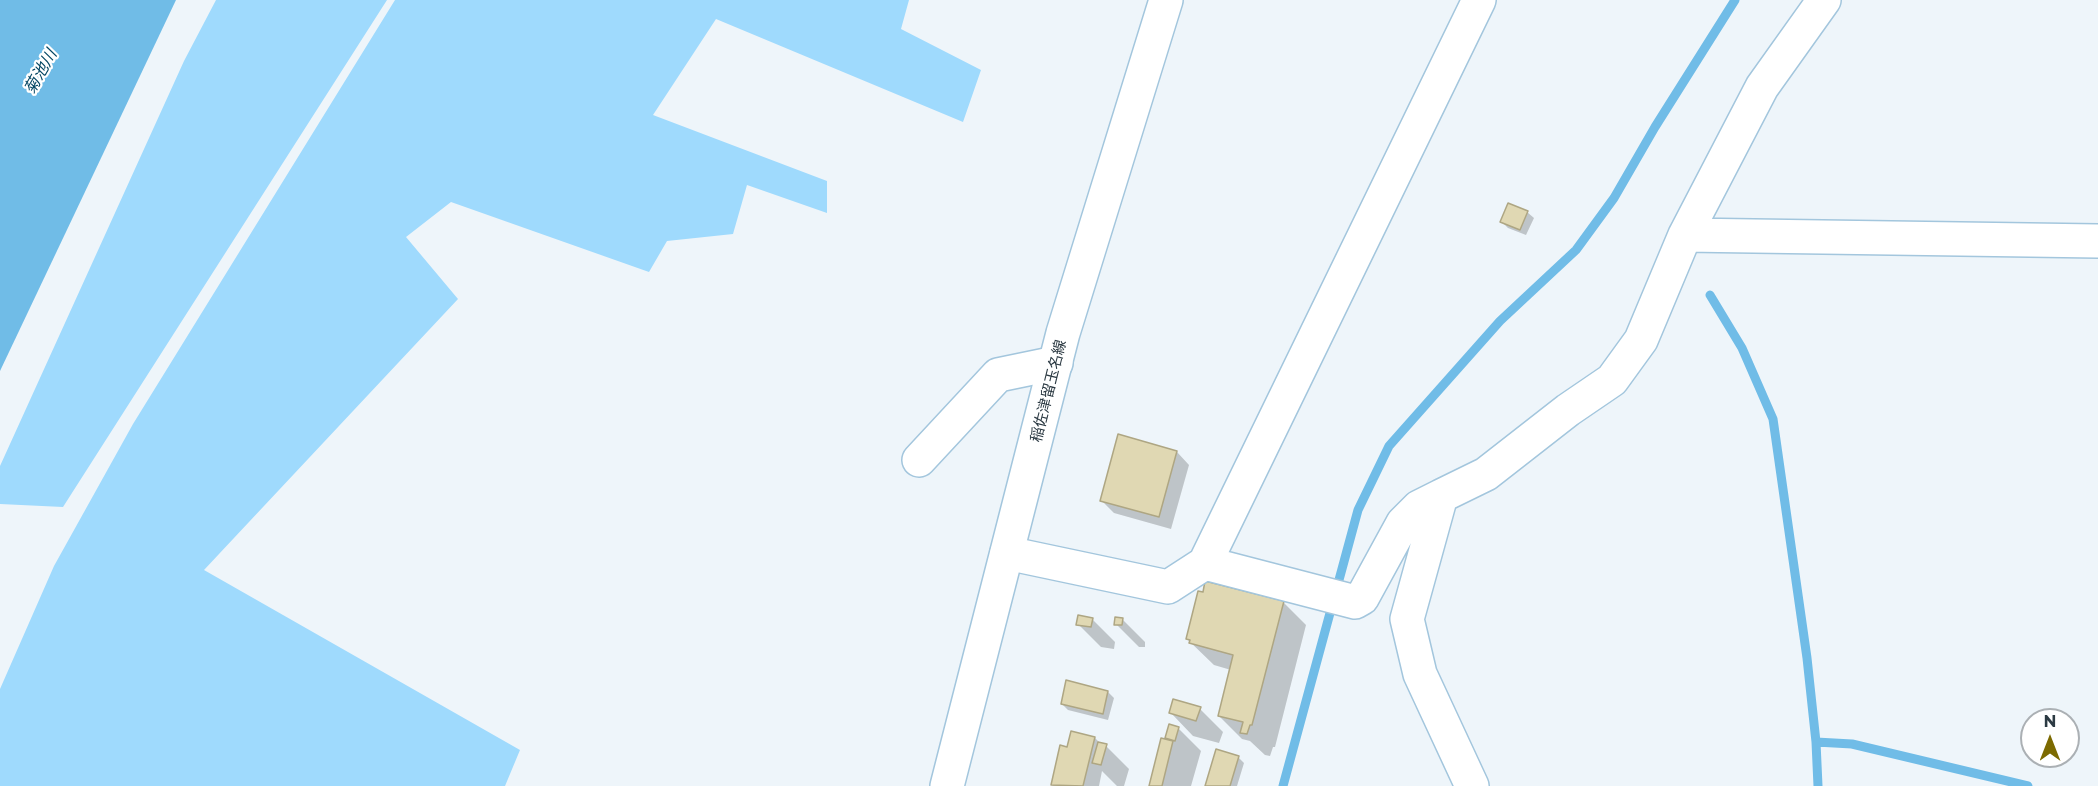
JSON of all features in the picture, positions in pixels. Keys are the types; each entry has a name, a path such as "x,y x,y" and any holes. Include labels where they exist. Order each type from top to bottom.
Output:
{"street":[{"name":"稲佐津留玉名線","path":"947,786 1056,363 1166,0"},
{"path":"1007,553 1168,587 1205,563 1479,0"},
{"path":"1205,563 1355,602 1362,598 1403,523 1419,507 1486,474 1568,410 1612,380 1641,340 1685,235 1762,87 1824,0"},
{"path":"1685,235 2098,241"},
{"path":"919,460 998,375 1056,363"},
{"path":"1441,496 1407,619 1420,674 1472,786"}],"shaded area":[{"path":"216,0 387,0 63,507 0,504 0,466 184,61"},
{"path":"395,0 909,0 901,29 981,70 963,122 716,19 653,115 827,181 827,213 747,185 733,234 667,241 649,272 451,202 406,237 458,299 204,570 520,750 505,786 0,786 0,689 54,566 133,424"}],"water":[{"name":"菊池川","path":"0,0 176,0 0,371"}],"building":[{"path":"1508,203 1528,211 1520,230 1500,222"},
{"path":"1118,434 1177,451 1159,517 1100,501"},
{"path":"1205,581 1284,601 1252,725 1247,734 1240,733 1243,722 1218,716 1233,655 1189,643 1190,640 1186,639 1198,591 1203,592"},
{"path":"1078,615 1093,618 1091,627 1076,625"},
{"path":"1115,617 1123,618 1122,625 1114,625"},
{"path":"1066,680 1108,691 1103,714 1061,704"},
{"path":"1173,699 1201,707 1196,721 1169,713"},
{"path":"1169,724 1179,727 1175,741 1165,738"},
{"path":"1071,731 1095,737 1083,786 1051,785 1060,745 1067,747"},
{"path":"1161,738 1173,741 1162,786 1149,786"},
{"path":"1098,742 1107,744 1101,765 1092,763"},
{"path":"1216,749 1239,756 1230,786 1205,786"}],"waterway":[{"path":"1283,786 1358,510 1389,446 1500,321 1576,250 1614,198 1655,127 1735,0"},
{"path":"1710,295 1742,348 1773,419 1807,658 1818,786"},
{"path":"1816,742 1852,744 2028,786"}]}
